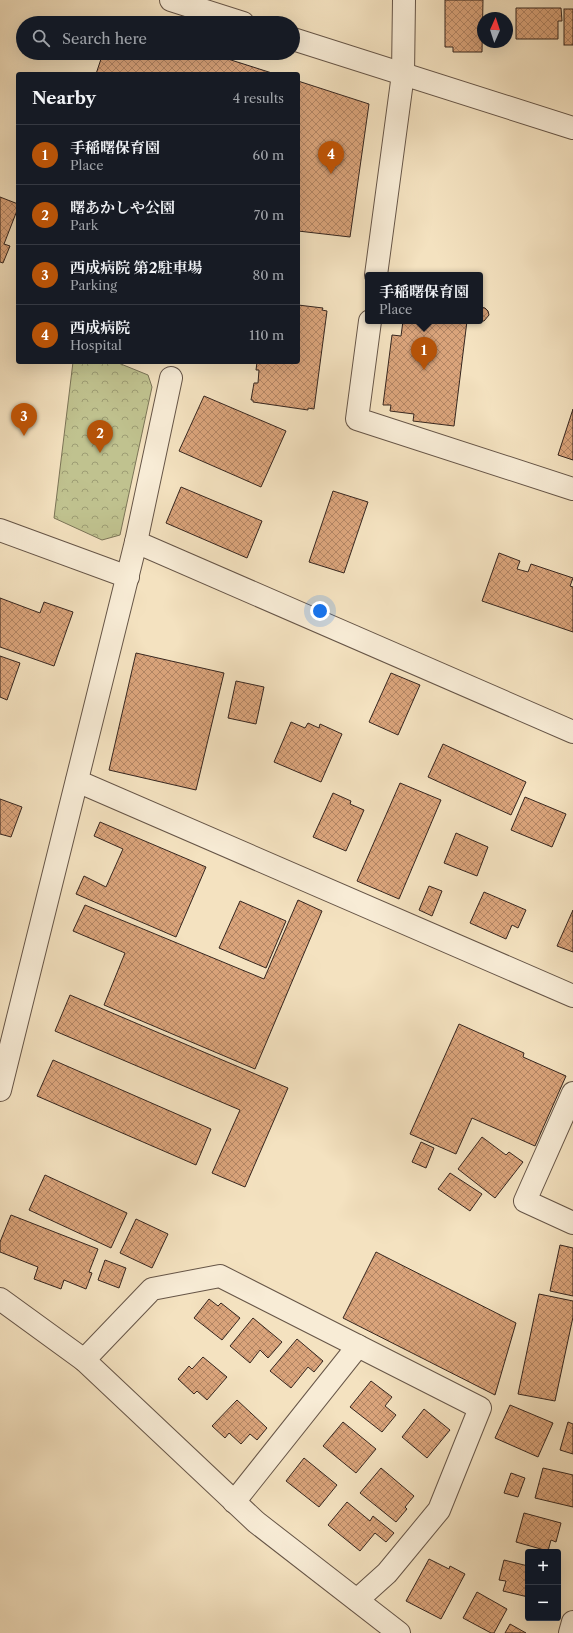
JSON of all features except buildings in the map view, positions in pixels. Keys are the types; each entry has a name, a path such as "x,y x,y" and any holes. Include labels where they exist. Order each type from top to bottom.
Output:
{"street":[{"path":"171,0 221,16"},
{"path":"376,272 403,74 404,0"},
{"path":"300,41 573,128"},
{"path":"370,324 357,419 573,490"},
{"path":"0,1090 128,577 171,378"},
{"path":"0,530 128,577"},
{"path":"136,542 573,732"},
{"path":"77,781 573,996"},
{"path":"573,1093 525,1201 573,1223"},
{"path":"84,1360 152,1289 220,1276 480,1408 439,1510 387,1573 357,1600"},
{"path":"0,1299 84,1360 256,1522 399,1633"},
{"path":"234,1502 358,1346"},
{"path":"570,1633 573,1622"}],"green space":[{"path":"73,364 121,364 148,375 152,387 120,535 102,540 54,518"}],"place":[{"name":"西成病院","path":"331,174"},
{"name":"手稲曙保育園","path":"424,370"},
{"name":"西成病院 第2駐車場","path":"24,436"},
{"name":"曙あかしや公園","path":"100,453"}]}
